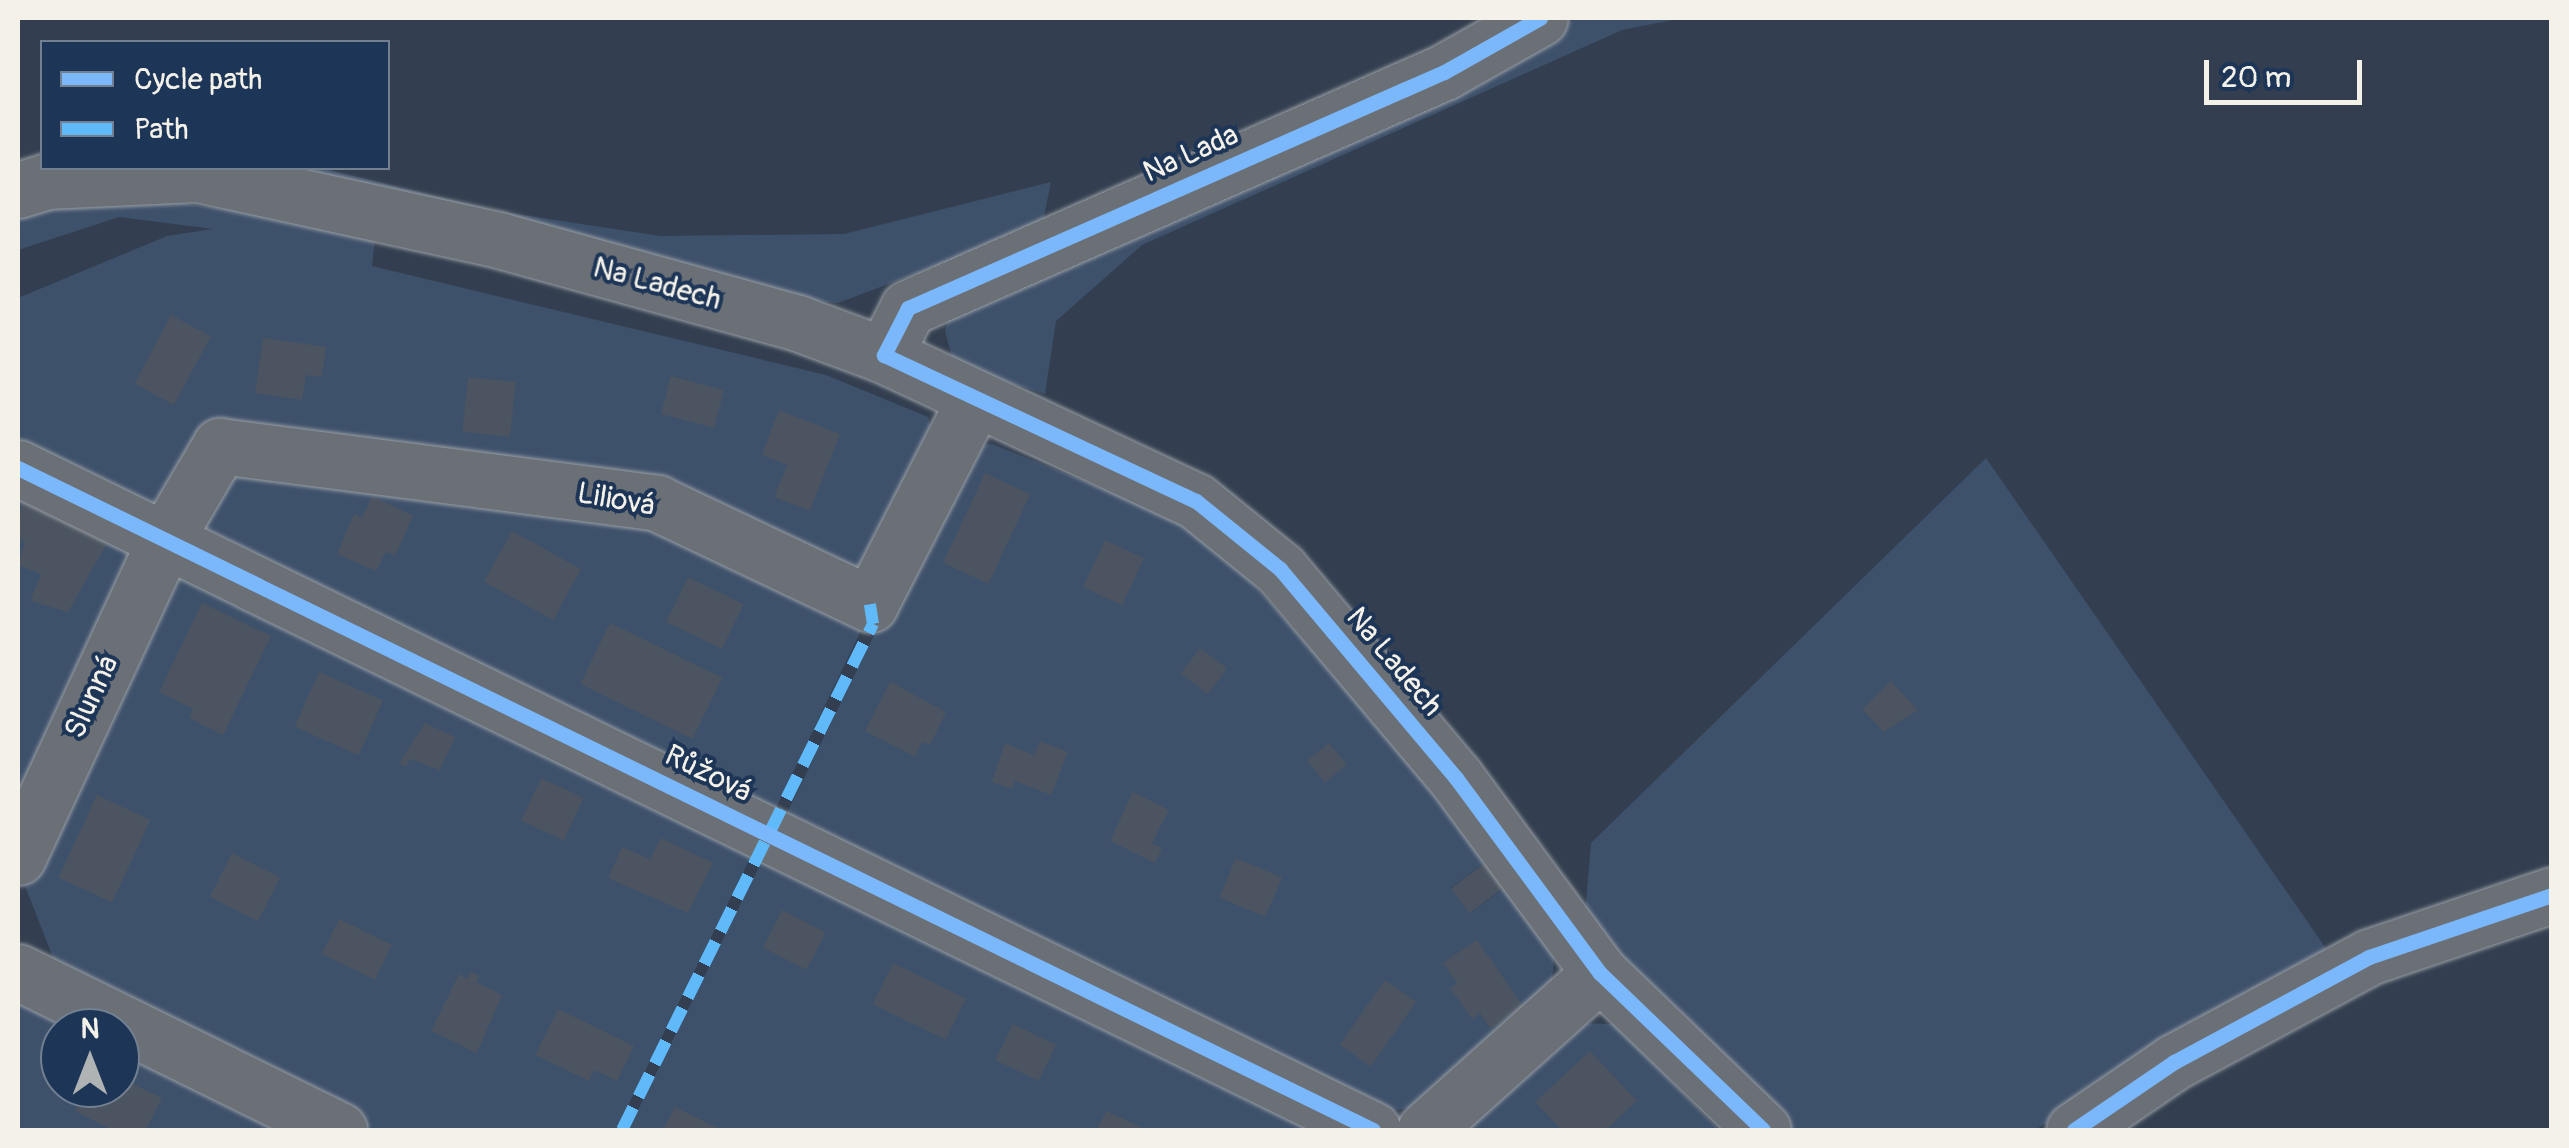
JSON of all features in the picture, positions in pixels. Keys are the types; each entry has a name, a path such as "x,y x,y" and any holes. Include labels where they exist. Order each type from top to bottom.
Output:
{"street":[{"name":"Na Lada","path":"884,355 908,308 1444,72 1540,18"},
{"name":"Na Ladech","path":"18,190 48,181 196,174 499,240 798,323 884,355 1196,501 1280,569 1456,778 1600,973 1763,1130"},
{"name":"Liliová","path":"166,538 220,446 657,503 870,604 976,399"},
{"name":"Růžová","path":"18,468 1373,1130"},
{"name":"Slunná","path":"18,856 166,538"},
{"path":"2074,1130 2174,1062 2368,957 2552,895"},
{"path":"18,972 338,1130"},
{"path":"1425,1130 1600,973"}],"shaded area":[{"path":"1578,18 1682,18 1622,30 1142,245 1056,321 1045,394 954,365 945,331 952,306"},
{"path":"277,170 330,170 496,211 660,236 844,234 1051,182 1042,226 838,303 785,298"},
{"path":"104,193 376,229 372,266 826,375 928,417 936,449 879,570 848,581 658,489 207,429 174,500 142,511 18,450 18,298 167,236 213,229 119,217 18,250 18,213"},
{"path":"992,444 1205,530 1441,794 1490,859 1451,888 1470,913 1509,884 1555,946 1550,1004 1436,1104 1370,1114 782,823 967,446"},
{"path":"1986,458 2327,950 2035,1130 1787,1130 1584,926 1591,843"},
{"path":"235,469 653,514 866,620 771,818 210,543 199,511"},
{"path":"18,485 132,540 137,572 18,817"},
{"path":"196,567 757,844 616,1130 375,1130 140,1016 140,1008 123,1008 61,978 20,873 164,578"},
{"path":"768,849 1339,1130 628,1130"},
{"path":"18,984 68,1008 40,1008 40,1108 140,1108 140,1043 316,1130 18,1130"},
{"path":"1576,1023 1615,1024 1719,1130 1469,1130 1465,1121"}],"building":[{"path":"171,315 211,336 174,405 134,384"},
{"path":"263,338 326,347 322,377 306,375 302,400 255,393"},
{"path":"671,376 724,390 714,428 661,414"},
{"path":"468,377 516,382 510,437 462,432"},
{"path":"779,410 840,434 810,511 774,497 787,465 762,455"},
{"path":"985,473 1030,494 988,584 943,563"},
{"path":"22,496 110,538 68,612 30,601 41,574 18,565 25,542 18,539"},
{"path":"372,496 413,516 395,556 386,552 376,571 337,554 354,514 362,518"},
{"path":"512,531 581,569 553,620 484,582"},
{"path":"1105,540 1144,558 1122,605 1083,587"},
{"path":"688,577 744,604 722,649 666,622"},
{"path":"202,603 271,636 223,735 189,718 193,709 159,692"},
{"path":"610,623 722,678 693,739 580,684"},
{"path":"1200,648 1227,668 1208,694 1181,674"},
{"path":"319,672 383,700 359,755 295,727"},
{"path":"1891,681 1918,710 1884,732 1862,709"},
{"path":"890,682 946,712 930,745 922,742 915,757 865,731"},
{"path":"425,723 455,737 440,770 410,759 406,767 399,763"},
{"path":"1040,741 1068,752 1051,795 1015,781 1012,789 992,782 1005,743 1034,755"},
{"path":"1329,743 1347,765 1325,782 1307,761"},
{"path":"541,778 584,798 564,840 521,821"},
{"path":"1133,792 1169,810 1152,843 1162,848 1155,863 1110,841"},
{"path":"97,795 150,820 112,902 59,877"},
{"path":"661,838 713,863 688,913 608,878 622,847 650,859"},
{"path":"232,853 280,878 258,921 210,897"},
{"path":"1236,858 1282,878 1265,917 1219,898"},
{"path":"1490,859 1509,884 1470,913 1451,888"},
{"path":"782,910 826,932 807,970 763,947"},
{"path":"339,919 392,945 375,980 322,954"},
{"path":"1477,940 1523,1006 1491,1029 1480,1013 1472,1019 1450,988 1457,983 1443,963"},
{"path":"893,963 966,999 946,1040 873,1004"},
{"path":"471,972 480,976 476,982 502,995 477,1053 431,1031 459,974 468,979"},
{"path":"1385,980 1416,1002 1371,1067 1340,1045"},
{"path":"558,1009 634,1046 617,1081 594,1070 589,1081 535,1055"},
{"path":"1013,1024 1056,1045 1039,1081 995,1060"},
{"path":"1590,1051 1637,1101 1606,1130 1562,1130 1535,1102"},
{"path":"140,1088 162,1098 146,1130 112,1130 75,1111 140,1108"},
{"path":"675,1107 722,1130 663,1130"},
{"path":"1107,1111 1147,1130 1096,1130"}],"marked path":[{"path":"622,1130 873,624 870,604"}],"cycle path":[{"path":"1540,18 1444,72 908,308 884,355 1196,501 1280,569 1456,778 1600,973 1763,1130"},
{"path":"18,468 1373,1130"},
{"path":"2074,1130 2174,1062 2369,957 2552,895"}]}
